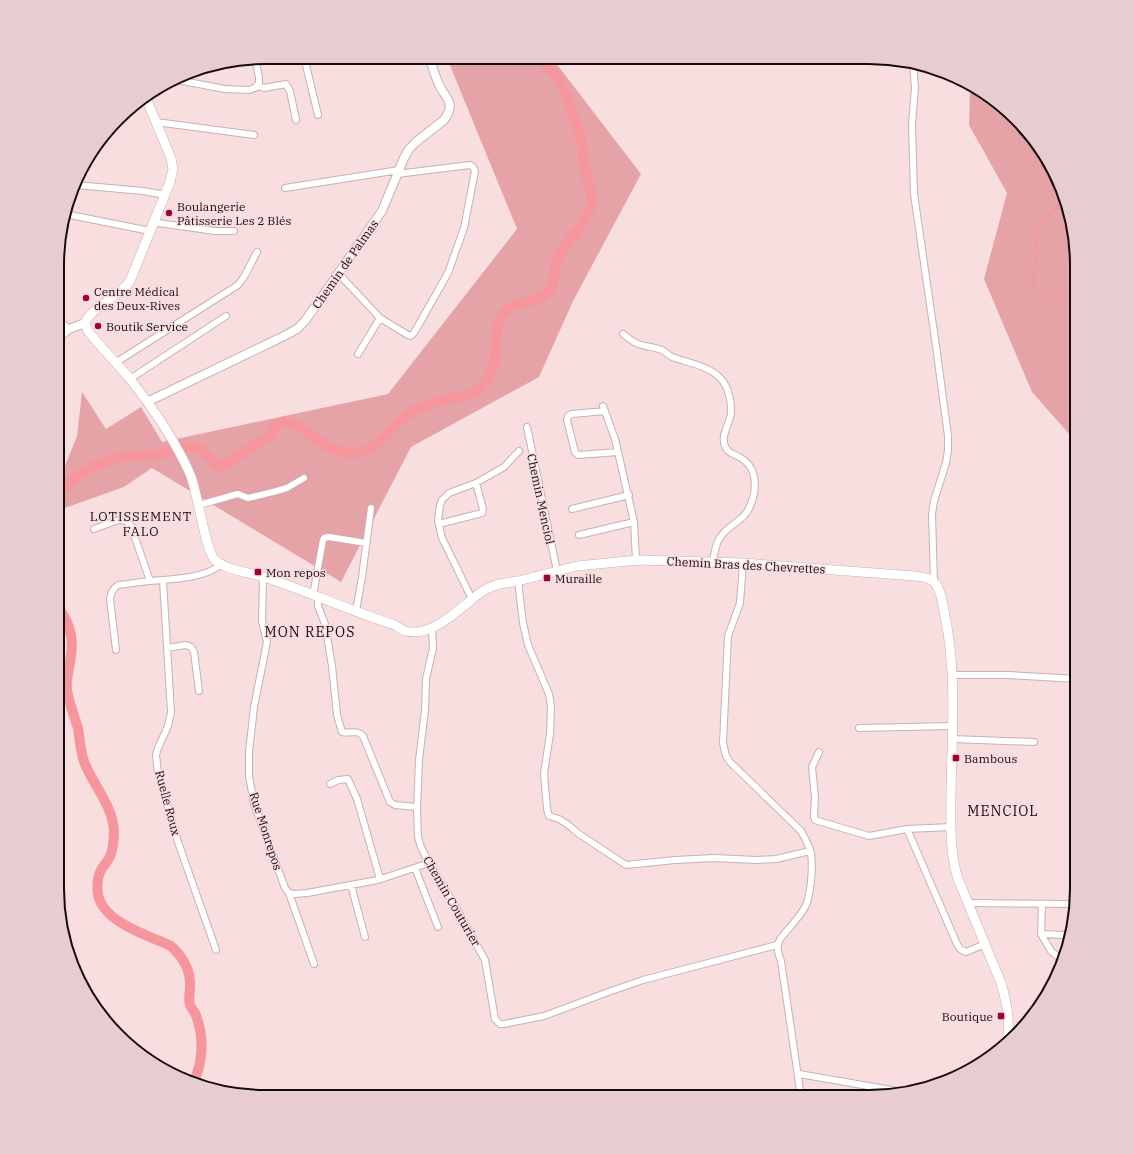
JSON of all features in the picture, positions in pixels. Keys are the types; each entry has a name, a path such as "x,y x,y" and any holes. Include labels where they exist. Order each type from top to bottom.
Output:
{"main road":[{"path":"85,323 90,315 127,286 166,195 173,173 173,166 148,102"},
{"name":"Chemin Bras des Chevrettes","path":"85,323 88,332 130,379 147,402 172,441 194,482 211,555 215,560 229,568 263,577 395,625 405,631 413,632 432,629 488,588 499,584 518,581 577,566 636,560 713,562 914,576 930,579 934,582"},
{"path":"934,582 939,590 948,629 951,675 951,851 953,864 1005,995 1008,1034"}],"street":[{"path":"184,81 225,89 249,90 257,85 259,78 255,64"},
{"path":"306,64 318,115"},
{"name":"Chemin de Palmas","path":"147,402 284,336 297,329 305,321 382,210 409,149 444,120 449,110 449,100 440,86 432,64"},
{"path":"913,69 915,86 912,124 914,194 948,436 946,463 934,501 932,514 934,582"},
{"path":"257,85 264,88 286,84 290,91 296,120"},
{"path":"156,122 254,135"},
{"path":"285,188 398,172 470,165 473,167 475,171 464,228 448,273 411,336 380,318 338,273"},
{"path":"80,186 143,191 166,195"},
{"path":"71,215 150,231"},
{"path":"154,221 158,223 215,231 234,231"},
{"path":"115,363 238,285 244,277 257,252"},
{"path":"130,379 226,316"},
{"path":"358,354 380,318"},
{"path":"64,332 68,329 85,323"},
{"path":"64,325 68,329"},
{"path":"623,334 637,344 662,350 670,356 710,370 722,380 729,394 731,413 724,436 724,445 729,452 740,457 752,468 755,480 755,492 748,512 720,538 714,549 713,562"},
{"path":"618,452 578,455 574,452 566,420 568,416 604,408 618,452 629,496 634,522 636,560"},
{"name":"Chemin Menciol","path":"527,427 557,570"},
{"name":"Chemin Menciol","path":"472,599 442,538 438,524 438,511 442,500 446,496 454,491 476,483 504,466 519,451"},
{"path":"199,505 238,494 248,498 273,492 287,488 304,478"},
{"path":"438,524 482,513 483,509 476,483"},
{"path":"572,509 629,496"},
{"path":"356,611 371,508"},
{"path":"94,528 118,520 126,521 131,526 150,581"},
{"path":"579,535 634,522"},
{"path":"366,543 329,537 324,538 323,540 316,596 318,606 324,620 329,646 337,715 342,732 347,734 360,732 363,736 390,802 394,805 417,807"},
{"path":"116,650 110,599 112,591 118,585 163,581 206,573 216,569 222,564"},
{"path":"743,564 740,602 728,636 723,744 726,756 735,767 801,830 810,851 811,882 809,896 804,908 778,945 777,950 781,961 800,1090"},
{"name":"Rue Monrepos","path":"263,577 262,621 267,642 254,707 249,752 250,776 254,804 285,888 289,893 314,964"},
{"name":"Ruelle Roux","path":"163,581 171,712 168,726 156,755 158,774 178,842 216,950"},
{"path":"518,581 523,623 528,645 551,701 550,734 544,773 546,809 549,816 559,819 567,824 579,834 626,865 714,858 756,860 776,858 810,851"},
{"name":"Chemin Couturier","path":"432,629 433,648 426,679 425,710 419,760 417,807 418,837 429,863 486,960 495,1019 500,1024 544,1016 643,980 778,945"},
{"path":"167,648 186,645 191,647 194,652 199,691"},
{"path":"951,675 1008,675 1070,679"},
{"path":"859,728 952,726"},
{"path":"952,739 1034,742"},
{"path":"819,752 812,767 815,798 815,820 869,836 907,829 951,827"},
{"path":"330,784 338,780 348,779 357,799 380,879"},
{"path":"907,829 960,949 966,952 985,944"},
{"path":"289,893 300,894 380,879 429,863"},
{"path":"414,868 438,927"},
{"path":"351,885 366,937"},
{"path":"968,903 1070,904"},
{"path":"1042,904 1041,934 1051,951 1057,956"},
{"path":"1041,934 1064,935"},
{"path":"799,1074 887,1089"}],"shaded area":[{"path":"449,64 557,64 641,174 573,301 539,377 411,447 341,582 152,468 124,487 64,508 64,468 77,436 82,392 106,429 141,407 162,442 388,394 517,229"},
{"path":"970,91 981,98 1001,114 1020,133 1036,153 1055,188 1063,213 1070,252 1070,435 1032,392 984,279 1007,193 969,125"}],"waterway":[{"path":"64,488 85,471 106,461 125,457 160,454 189,447 201,449 218,467 227,464 270,435 278,424 288,422 296,425 327,446 339,451 352,453 366,450 373,447 402,419 415,410 451,398 464,397 473,394 478,390 490,375 493,367 498,325 501,318 511,307 539,298 549,291 553,283 558,258 585,219 589,212 592,200 585,169 581,138 563,88 556,76 545,64"},
{"path":"1060,204 1038,230 1037,255 1033,279 1037,290 1043,293 1057,295 1070,294"},
{"path":"64,617 71,634 72,641 67,690 78,728 82,755 113,821 114,830 111,854 98,878 97,888 100,901 108,912 124,925 171,946 179,955 188,970 190,981 189,1003 198,1021 202,1048 195,1077"}],"place":[{"name":"Boulangerie Pâtisserie Les 2 Blés","path":"169,213"},
{"name":"Centre Médical des Deux-Rives","path":"86,298"},
{"name":"Boutik Service","path":"98,326"},
{"name":"Mon repos","path":"258,572"},
{"name":"Muraille","path":"547,578"},
{"name":"Bambous","path":"956,758"},
{"name":"Boutique","path":"1001,1016"}],"district":[{"name":"LOTISSEMENT FALO","path":"141,524"},
{"name":"MON REPOS","path":"310,632"},
{"name":"MENCIOL","path":"1003,811"}]}
